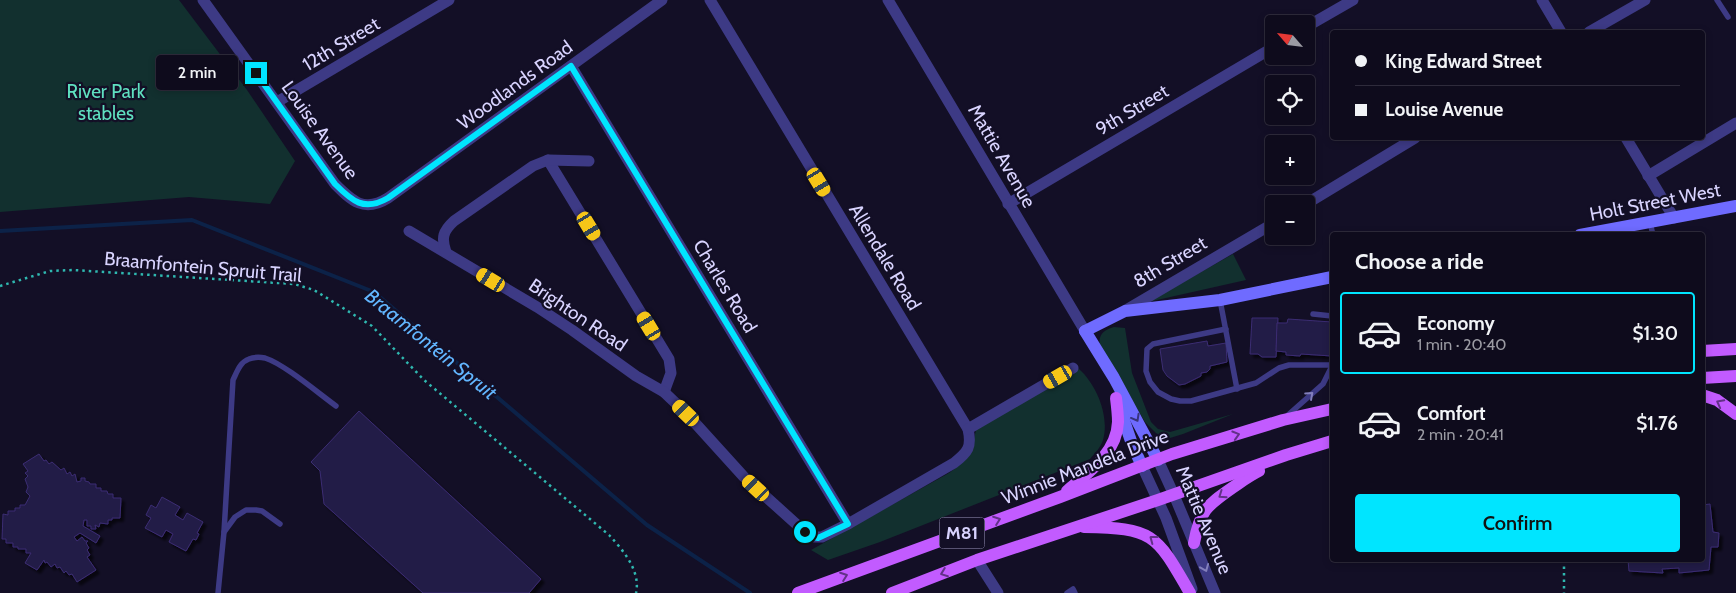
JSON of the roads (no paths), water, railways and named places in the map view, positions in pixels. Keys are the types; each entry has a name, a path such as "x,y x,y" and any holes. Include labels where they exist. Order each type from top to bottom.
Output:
{"main road":[{"path":"1705,351 1736,348"},
{"path":"1705,378 1736,376"},
{"path":"1705,396 1717,400 1736,414"},
{"path":"1060,498 1099,462 1110,448 1118,423 1116,398"},
{"name":"Winnie Mandela Drive","path":"798,593 1060,498 1158,460 1283,420 1330,409"},
{"path":"1194,543 1197,527 1210,504 1250,475 1330,441"},
{"name":"M81","path":"892,593 977,560 1330,441"},
{"path":"1074,527 1129,530 1152,538 1167,553 1192,593"}],"street":[{"name":"Louise Avenue","path":"203,0 335,184 350,199 362,204 378,204 388,198"},
{"name":"12th Street","path":"277,102 449,0"},
{"name":"Woodlands Road","path":"388,198 662,0"},
{"name":"Allendale Road","path":"710,0 968,429"},
{"name":"Mattie Avenue","path":"888,0 1008,204 1114,378 1158,460 1215,593"},
{"path":"1315,22 1353,0"},
{"path":"1542,0 1560,30"},
{"path":"1592,30 1645,0"},
{"name":"9th Street","path":"1008,204 1265,52"},
{"name":"Charles Road","path":"571,66 848,524"},
{"path":"1648,176 1736,123"},
{"path":"1315,199 1413,140"},
{"path":"1627,140 1674,218"},
{"path":"446,252 442,242 446,228 533,166 548,160 589,161"},
{"name":"Brighton Road","path":"548,160 669,359 671,373 664,392"},
{"name":"Holt Street West","path":"1616,232 1652,229 1674,218 1736,206"},
{"name":"8th Street","path":"1085,331 1125,311 1265,228"},
{"name":"Brighton Road","path":"409,231 545,312 636,376 664,392 686,413 744,477 805,532 818,538 848,524"},
{"path":"1125,311 1220,300 1330,277"},
{"name":"Mattie Avenue","path":"1085,331 1116,398 1132,444 1158,500 1192,593"},
{"path":"848,524 954,463 969,449 968,429 1073,368"},
{"path":"977,560 998,593"}],"lane":[{"path":"1717,0 1728,17"},
{"path":"1220,300 1237,389"},
{"path":"1313,314 1330,316"},
{"path":"1226,329 1153,344 1147,349 1146,371 1150,382 1158,392 1171,399 1191,401 1256,383 1279,368 1289,365 1330,366"},
{"path":"218,593 224,532 233,380 238,369 250,358 266,358 336,406"},
{"path":"1283,420 1323,384 1330,370"},
{"path":"224,532 235,517 246,510 262,511 280,524"},
{"path":"1067,593 1073,589 1075,593"}],"waterway":[{"name":"Braamfontein Spruit","path":"0,231 192,220 374,292 647,525 750,593"}],"park label":[{"name":"River Park stables","path":"106,102"}]}
